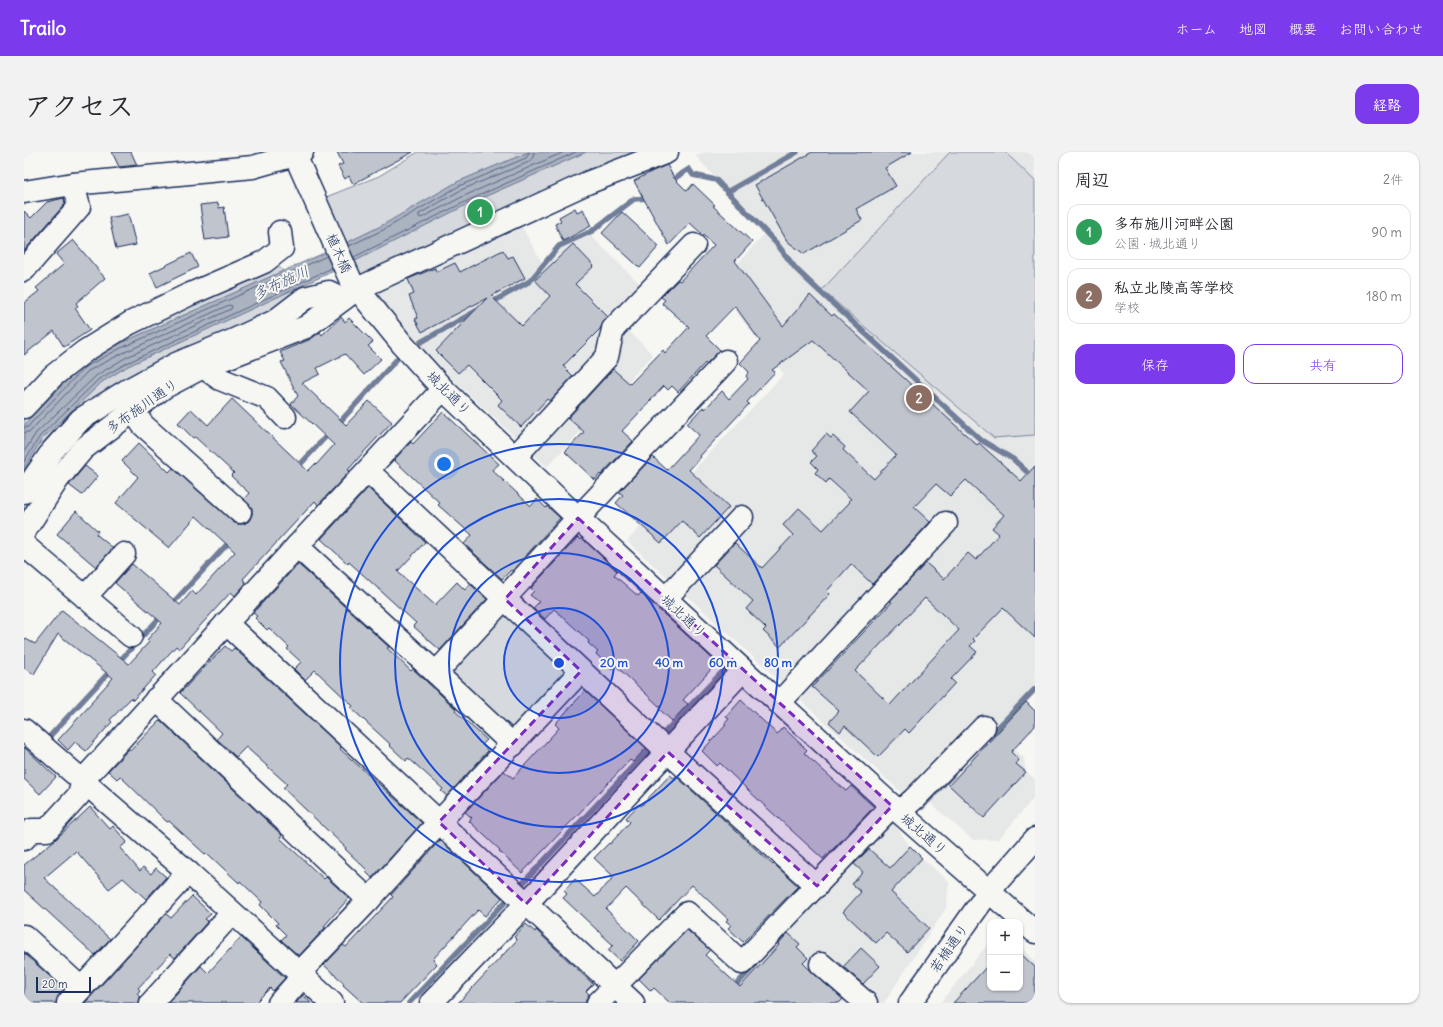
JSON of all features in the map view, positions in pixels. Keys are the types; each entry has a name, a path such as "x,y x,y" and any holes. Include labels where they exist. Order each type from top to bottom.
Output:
{"street":[{"name":"多布施川通り","path":"24,532 58,479 83,449 98,438 132,403 203,367 306,327 350,290 587,183 667,152"},
{"name":"植木橋","path":"299,154 350,290"},
{"path":"24,192 73,184 253,167 299,154"},
{"path":"24,270 79,207 73,184"},
{"path":"24,407 53,376 85,351 130,323 188,295 264,262 282,248 280,232"},
{"path":"515,457 607,357 614,329 694,245"},
{"name":"城北通り","path":"350,290 443,389 578,518 895,809 1035,932"},
{"path":"24,492 53,450 81,419 132,403 176,364 275,321 305,298 329,292 350,290"},
{"path":"436,673 578,518 726,361"},
{"path":"203,367 220,379 267,398 285,416"},
{"path":"24,839 32,830 47,830 79,795 83,780 443,389"},
{"path":"132,403 143,425 240,512"},
{"path":"81,419 98,438"},
{"path":"368,470 668,752 817,886"},
{"path":"665,599 742,517"},
{"path":"779,703 946,523"},
{"path":"24,545 130,636"},
{"path":"297,546 513,745"},
{"path":"85,597 124,554"},
{"path":"226,623 633,1003"},
{"path":"431,1003 526,904 743,670"},
{"path":"279,1003 295,985 307,965 581,671"},
{"path":"156,699 369,900"},
{"path":"598,1003 687,913 742,963 895,809 914,800 984,727"},
{"path":"24,730 188,872 332,1003"},
{"name":"若楠通り","path":"910,1003 989,891 1035,839"},
{"path":"24,936 74,996 188,872"},
{"path":"151,1003 232,913"},
{"path":"821,964 866,1003"}],"highlighted area":[{"path":"578,518 892,806 817,886 668,752 526,904 439,822 581,671 505,599"}],"shaded area":[{"path":"418,152 529,152 457,182 381,226 342,245 321,199 379,176"},
{"path":"586,152 643,152 359,279 349,264 468,204"},
{"path":"705,152 1035,152 1035,689 994,731 1024,758 1025,770 1035,779 1035,796 999,839 973,840 928,801 915,805 627,541 784,374 717,287 765,233 696,156"},
{"path":"950,152 1005,152 1035,181 1035,435 994,438 822,290"},
{"path":"518,220 544,266 561,247 590,235 645,289 617,319 653,355 547,467 451,378 415,342 375,296 375,288"},
{"path":"263,251 283,271 119,344 83,364 29,419 24,427 24,397"},
{"path":"301,286 319,304 290,325 175,370 24,519 24,469 42,439 102,382 128,366"},
{"path":"505,606 573,670 511,736 443,673"},
{"path":"890,817 911,848 949,882 946,908 884,1003 716,1003"},
{"path":"987,945 987,991 1023,991 1023,949 1035,962 1035,1003 940,1003"}],"water":[{"name":"多布施川","path":"529,152 586,152 468,204 349,264 128,366 102,382 42,439 24,469 24,427 29,419 83,364 119,344 342,245 381,226 457,182"}],"building":[{"path":"112,152 131,152 137,165 119,167"},
{"path":"337,152 413,152 353,184 349,176 345,179 338,166 343,164"},
{"path":"812,152 912,152 885,168 896,186 856,209 862,220 804,254 787,241 755,185"},
{"path":"667,165 674,178 687,191 693,184 715,205 713,206 752,242 735,261 783,326 810,295 832,316 834,314 977,445 979,443 1021,481 1035,466 1035,638 1003,608 973,639 975,641 970,646 977,652 951,679 955,683 909,733 905,729 878,757 845,726 840,732 829,722 839,711 812,687 892,602 890,601 926,563 944,579 968,553 976,560 999,534 992,528 1004,515 966,480 950,496 936,484 914,507 930,522 872,584 851,564 827,591 830,594 780,647 763,631 766,628 746,609 753,601 714,565 735,543 762,568 793,535 783,525 799,508 823,530 850,502 848,501 851,499 829,479 826,483 815,473 818,469 811,462 817,456 811,451 826,434 831,438 833,436 845,447 843,450 874,479 896,455 850,412 869,391 813,340 772,370 775,372 747,402 749,404 700,456 701,457 689,470 729,507 700,538 682,521 661,543 616,503 623,495 619,492 653,457 667,470 699,435 687,424 703,407 705,409 722,391 729,399 748,379 746,376 749,372 740,363 760,341 735,306 706,336 720,350 706,364 705,363 678,392 672,386 668,390 664,386 622,431 633,441 601,475 600,474 595,480 565,452 584,432 568,418 613,369 630,384 663,350 665,353 689,327 662,303 665,300 661,297 678,280 680,281 714,245 690,223 669,245 634,181","holes":["925,598 959,630 890,705 855,671"]},
{"path":"64,198 65,204 24,251 24,211 31,218 47,202"},
{"path":"218,203 219,208 224,207 228,237 205,240 200,205"},
{"path":"575,208 577,212 583,209 591,226 563,241 555,224 561,221 559,217"},
{"path":"622,212 659,246 640,268 602,233"},
{"path":"128,214 136,245 116,249 109,218"},
{"path":"73,240 105,278 76,303 78,306 75,308 90,330 64,347 54,331 24,355 24,303 39,291 36,288 64,264 56,254"},
{"path":"573,244 594,266 575,284 608,317 600,329 563,366 573,376 550,401 547,399 521,427 498,405 502,400 467,365 458,373 436,351 487,298 422,332 415,319 418,318 409,296 414,294 408,279 435,268 436,272 455,263 460,272 503,250 508,258 513,256 525,278 491,296 522,326 550,296 535,280"},
{"path":"191,253 198,267 157,287 150,273"},
{"path":"341,317 345,322 349,318 373,342 368,346 381,359 364,375 345,354 317,368 320,374 302,383 346,425 369,401 392,422 348,470 350,471 318,505 315,501 243,579 246,583 235,596 231,592 179,649 176,646 153,672 156,675 133,700 131,698 110,720 112,722 86,751 75,742 68,750 58,740 113,678 58,634 34,674 24,668 24,638 35,644 62,610 129,664 149,642 147,640 162,623 115,583 132,564 180,605 192,591 196,595 235,552 196,516 169,548 116,503 138,477 122,461 139,443 169,472 173,468 232,521 238,524 244,524 249,521 252,515 252,508 244,499 249,493 231,476 234,473 178,423 191,409 208,425 232,399 308,471 315,464 316,465 334,445 291,404 298,396 281,362 285,361 280,352 311,339 320,332 322,335"},
{"path":"443,412 499,464 492,470 531,506 537,499 546,508 547,506 560,518 512,571 511,570 502,579 464,544 472,535 438,505 440,503 394,460 411,442 413,444"},
{"path":"85,466 98,476 82,495 69,485"},
{"path":"368,488 425,542 398,571 399,573 435,605 457,582 465,590 470,584 487,599 440,650 413,626 416,623 349,562 348,564 321,539"},
{"path":"76,511 98,531 96,534 113,548 96,567 57,534"},
{"path":"578,537 581,540 582,538 617,571 614,575 638,596 641,593 717,663 683,700 688,704 672,721 659,709 660,707 615,665 612,669 596,654 598,652 588,643 589,641 554,609 545,619 533,608 539,602 530,595 534,591 531,588"},
{"path":"298,564 389,647 387,648 411,671 413,669 425,680 456,709 455,711 487,740 482,745 488,751 447,796 441,791 443,789 414,763 408,758 406,761 389,745 390,744 351,708 353,706 315,670 305,680 294,669 301,662 287,649 289,647 269,628 267,630 255,618 257,616 253,613"},
{"path":"225,646 231,651 234,648 341,747 340,749 422,823 372,878 366,872 367,870 345,849 346,848 283,788 287,784 246,747 236,757 217,739 222,733 180,693"},
{"path":"585,691 646,748 633,762 630,760 522,873 469,821 472,818 465,812 504,771 513,778 559,728 555,724"},
{"path":"741,700 777,734 783,727 807,750 804,753 846,791 851,786 874,807 823,859 720,763 717,766 702,751 726,725 724,724 729,719 726,717"},
{"path":"1026,702 1035,711 1035,726 1011,752 1019,760 1016,764 1026,772 984,818 949,785"},
{"path":"160,720 282,835 280,838 324,879 326,877 349,898 324,926 325,928 299,956 281,940 286,935 276,925 278,923 260,905 262,902 240,881 239,883 207,853 206,855 169,821 167,822 120,776 117,779 108,771"},
{"path":"24,747 56,777 40,794 24,779"},
{"path":"670,775 674,778 676,776 798,886 743,942 728,928 731,925 726,921 728,919 692,885 659,920 626,888 606,909 639,941 620,961 608,950 613,945 563,898 567,894 564,891 575,879 595,897 614,877 594,858 609,843 610,844 630,822 626,818 639,804 641,806"},
{"path":"90,807 110,829 113,826 127,842 120,848 140,871 143,867 151,874 156,868 166,877 146,899 123,878 109,889 76,851 44,878 110,939 95,955 24,890 24,865 56,839"},
{"path":"440,840 502,898 485,916 478,910 433,959 437,964 400,1003 363,1003 324,965 343,945 346,947 393,897 391,895"},
{"path":"910,846 922,858 891,892 929,928 907,952 886,933 876,943 843,912 861,892 852,884 863,872 854,864 869,849 890,868"},
{"path":"192,896 211,914 205,919 208,921 175,958 170,954 138,988 140,990 137,994 140,997 139,1003 85,1003 166,914 171,918"},
{"path":"526,924 535,932 536,930 593,984 586,991 589,994 586,999 586,1003 458,1003 517,940 514,937"},
{"path":"687,930 710,950 705,955 740,987 779,945 778,944 788,933 800,944 797,947 808,958 803,963 843,999 839,1003 670,1003 654,988 651,991 639,979"},
{"path":"241,937 285,978 273,991 270,988 255,1003 168,1003 201,966 208,973"},
{"path":"861,948 880,966 863,984 843,967"},
{"path":"24,953 64,989 59,995 56,1003 24,1003"},
{"path":"1023,956 1035,967 1035,996 1028,1003 953,1003 987,966 987,991 1023,991"},
{"path":"303,995 311,1003 296,1003"}],"waterway":[{"path":"727,192 797,152"},
{"path":"672,184 675,178 689,169 693,175 716,180 777,244 796,269 817,289 981,440 1013,459 1026,471"},
{"path":"489,304 530,281 559,246 592,231 634,199 651,198"},
{"path":"421,342 478,310"},
{"path":"337,425 397,359"},
{"path":"296,469 331,431"},
{"path":"170,606 232,539"},
{"path":"49,737 163,614"},
{"path":"663,734 727,667"},
{"path":"988,738 1035,689"},
{"path":"522,884 651,747"},
{"path":"922,807 953,774"},
{"path":"409,1003 508,899"},
{"path":"732,989 754,966"}],"place":[{"name":"多布施川河畔公園","path":"480,212"},
{"name":"私立北陵高等学校","path":"919,398"}]}
